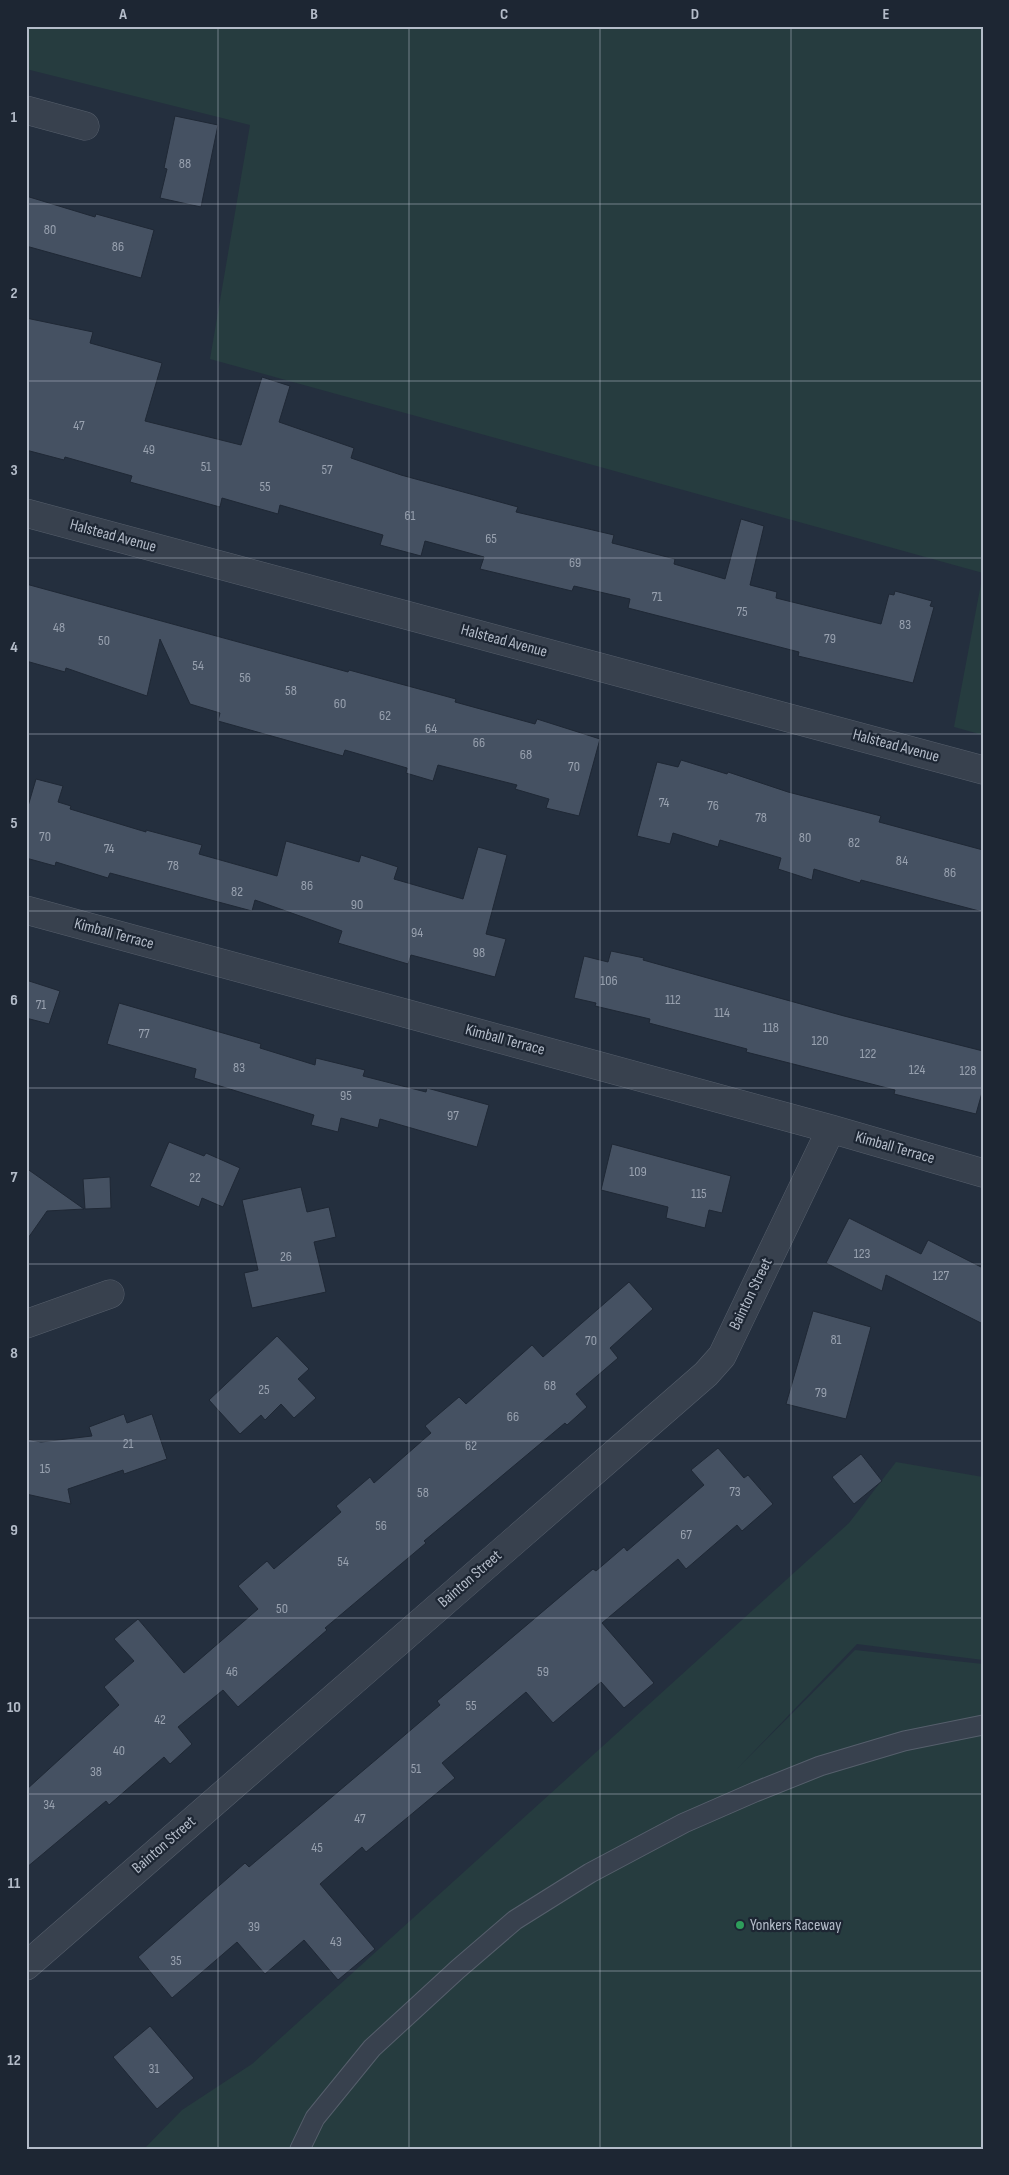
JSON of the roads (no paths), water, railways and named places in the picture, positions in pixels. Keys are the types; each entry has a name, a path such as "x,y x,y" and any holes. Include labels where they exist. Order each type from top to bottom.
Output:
{"street":[{"path":"26,110 85,126"},
{"name":"Halstead Avenue","path":"26,513 983,770"},
{"name":"Kimball Terrace","path":"26,910 831,1129 983,1173"},
{"name":"Bainton Street","path":"26,1966 706,1374 722,1356 831,1129"},
{"path":"26,1324 110,1294"}],"lane":[{"path":"300,2149 315,2118 372,2048 458,1969 516,1920 590,1873 684,1823 820,1766 904,1741 983,1725"}],"place":[{"name":"Yonkers Raceway","path":"740,1925"}]}
